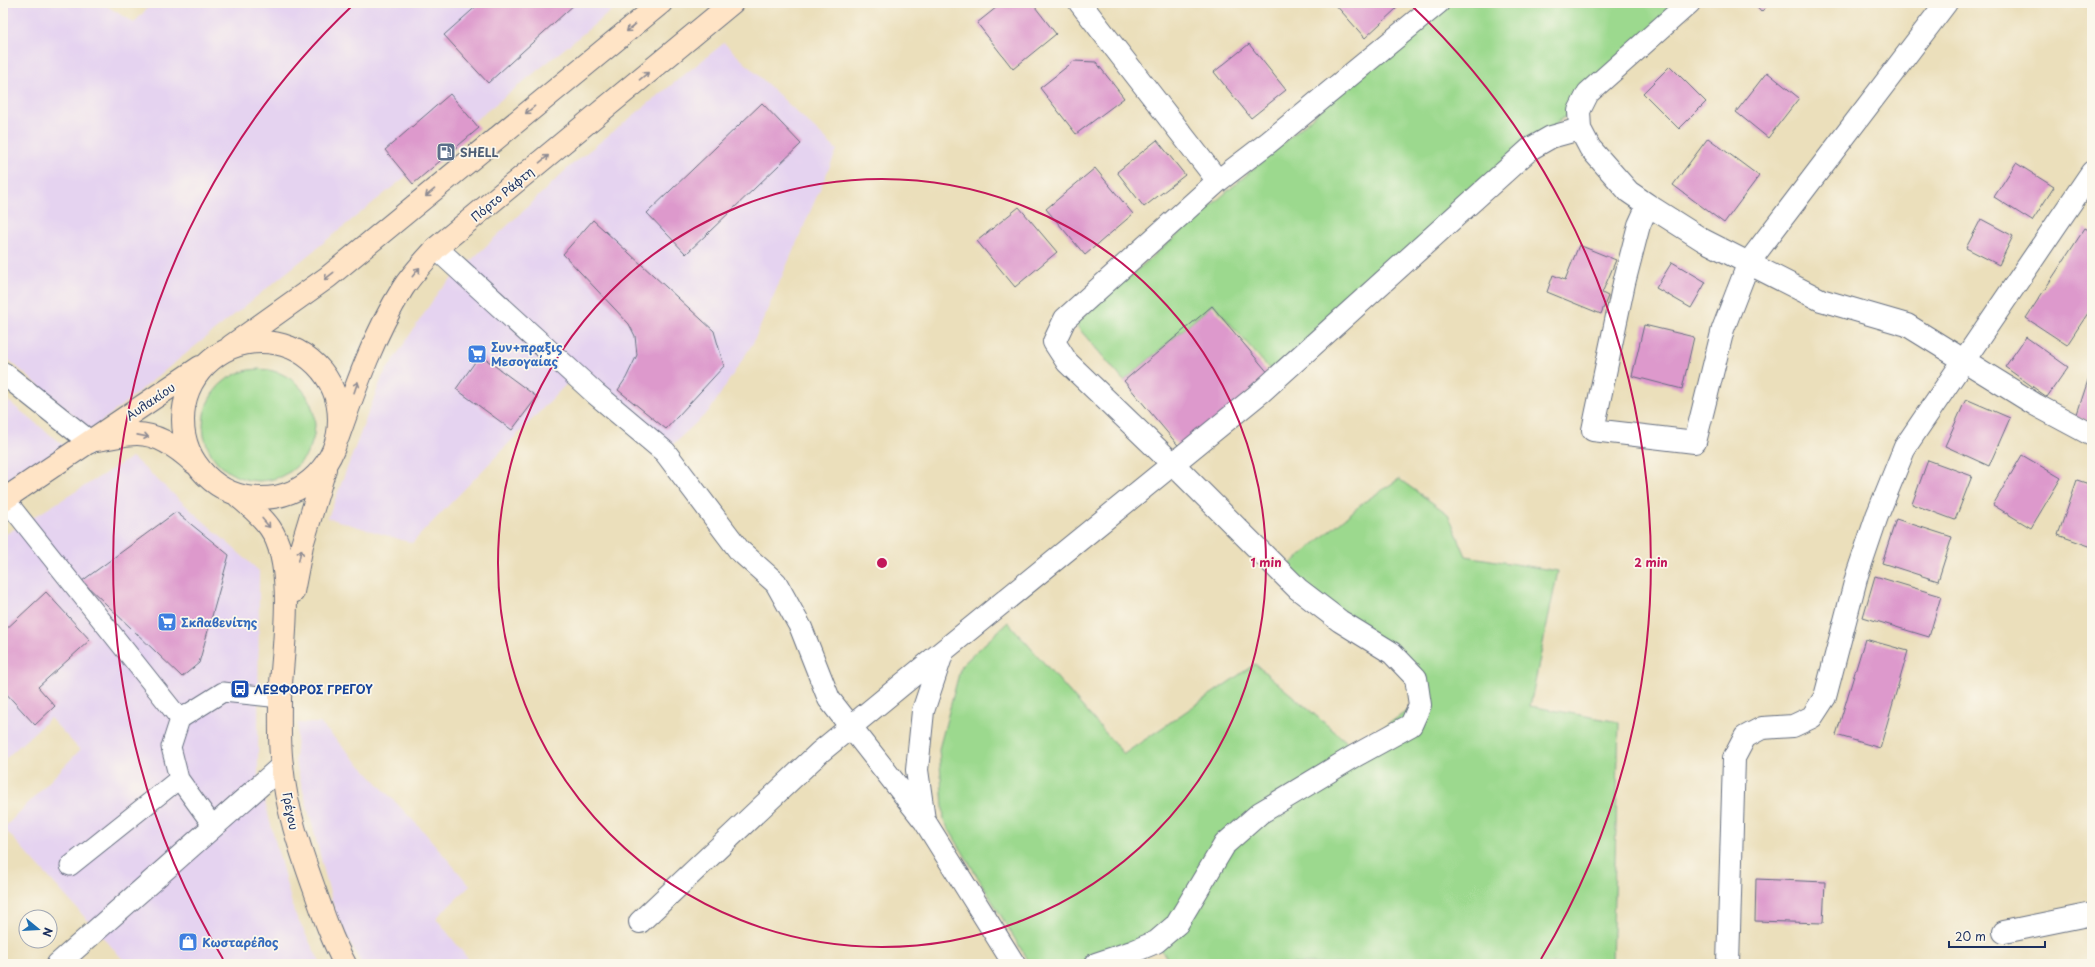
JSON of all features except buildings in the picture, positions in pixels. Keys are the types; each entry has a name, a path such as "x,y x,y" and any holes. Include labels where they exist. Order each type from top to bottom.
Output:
{"main road":[{"path":"231,346 328,277 661,3"},
{"name":"Πόρτο Ράφτη","path":"326,464 338,437 360,374 376,338 403,287 436,248 732,3"},
{"path":"231,346 256,341 279,344 301,352 319,367 332,386 339,408 338,437"},
{"name":"Αυλακίου","path":"4,500 231,346"},
{"path":"209,361 191,383 182,410 184,438 195,464 213,484 238,496 263,500 287,495 309,483 326,464"},
{"name":"Αυλακίου","path":"90,442 138,434 160,440 179,449 195,464"},
{"name":"Γρέγου","path":"284,649 302,545 326,464"},
{"name":"Γρέγου","path":"238,496 258,514 271,529 277,542 285,575 284,649 280,698 282,766 296,838 334,942 345,964"}],"street":[{"path":"1080,3 1218,181"},
{"path":"1096,964 1156,942 1177,924 1225,844 1260,813 1353,757 1411,725 1420,705 1416,678 1392,653 1340,621 1298,589 1174,465 1067,362 1054,342 1065,319 1218,181 1269,142 1438,3"},
{"path":"1689,3 1588,93 1579,111 1580,129 1590,148 1604,166 1629,192 1703,240 1749,262 1821,300 1907,325 2036,405 2092,435"},
{"path":"1648,205 1639,225 1624,283 1593,430 1695,442 1723,329 1749,262 1946,3"},
{"path":"640,922 820,752 1174,465 1260,393 1530,149 1551,137 1580,129"},
{"path":"1728,964 1734,758 1745,737 1762,728 1793,726 1812,717 1825,697 1857,575 1877,516 1905,447 2092,172"},
{"path":"436,248 596,394 665,452 739,550 776,582 801,628 829,699 850,728 924,820 1014,964"},
{"path":"3,373 90,442"},
{"path":"924,820 917,763 923,711 943,652"},
{"path":"58,964 282,766"},
{"path":"2004,932 2092,914"}],"lane":[{"path":"4,500 180,719"},
{"path":"213,826 179,779 172,748 180,719 223,692 280,698"},
{"path":"70,866 179,779"}],"shaded area":[{"path":"3,3 102,3 134,23 152,3 621,3 91,430 3,355"},
{"path":"724,43 837,150 753,343 710,410 671,446 582,368 412,543 328,518 382,377 439,291 570,166"},
{"path":"3,397 77,456 3,500"},
{"path":"132,457 259,571 258,776 294,912 321,964 127,964 4,828 80,750 50,718 3,761 3,536"},
{"path":"298,723 320,723 425,833 470,886 436,918 472,964 361,964 335,912 295,760"}],"green space":[{"path":"1444,3 1695,3 1272,372 1213,304 1124,381 1075,324"},
{"path":"259,369 270,370 280,374 290,379 298,386 305,394 310,404 314,414 314,436 310,446 305,456 298,464 290,471 280,476 270,480 259,481 248,480 238,476 228,471 220,464 213,456 208,446 204,436 203,425 204,414 208,404 213,394 220,386 228,379 238,374 248,370"},
{"path":"1399,479 1448,514 1466,556 1558,571 1530,706 1619,722 1612,964 1171,964 1156,942 1092,964 1030,964 944,821 939,749 961,666 1008,622 1124,754 1255,664 1354,748 1424,699 1368,639 1281,572 1364,502"}],"place":[{"name":"SHELL","path":"446,152"},
{"name":"Συν+πραξις Μεσογαίας","path":"477,354"},
{"name":"Σκλαβενίτης","path":"167,622"},
{"name":"ΛΕΩΦΟΡΟΣ ΓΡΕΓΟΥ","path":"240,689"},
{"name":"Κωσταρέλος","path":"188,942"}]}
